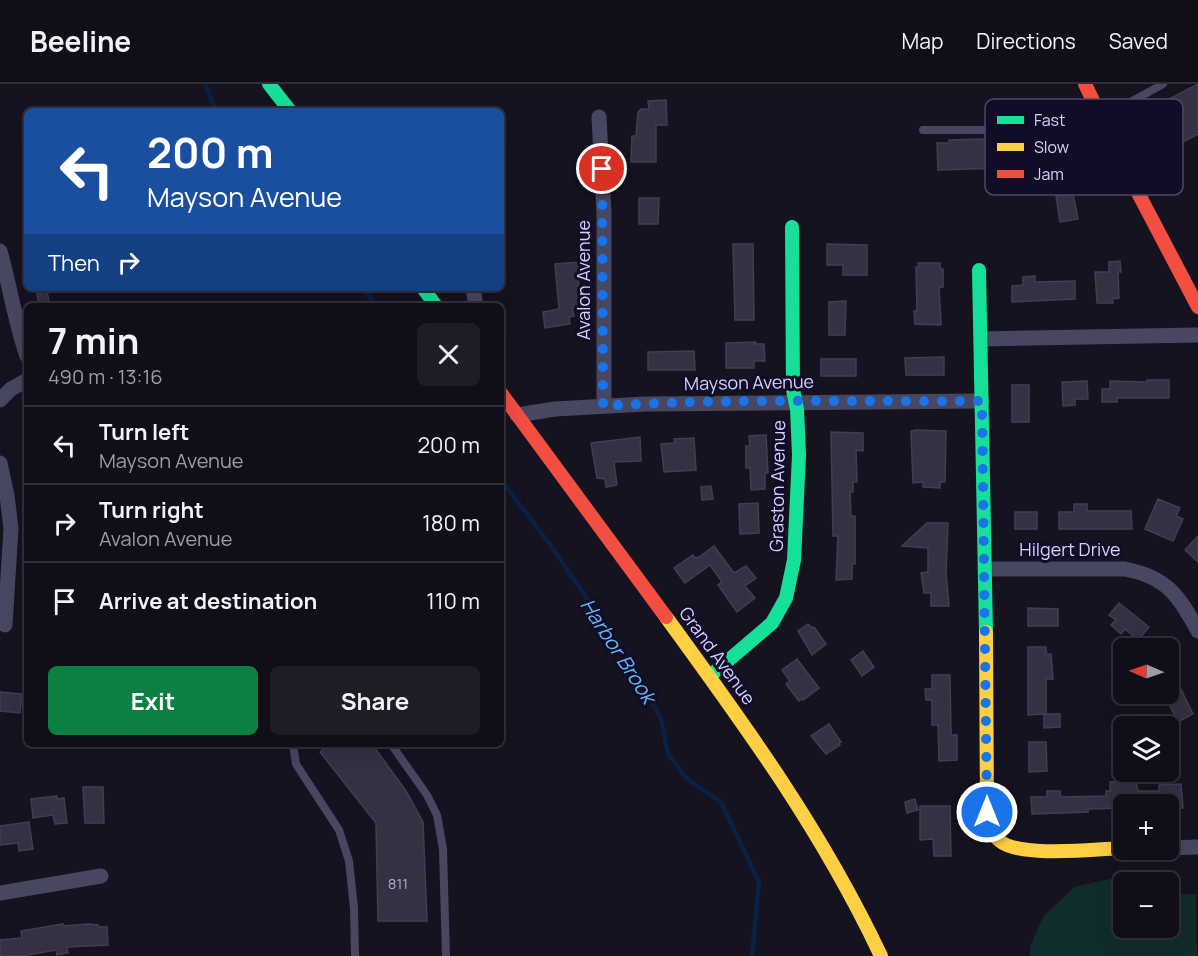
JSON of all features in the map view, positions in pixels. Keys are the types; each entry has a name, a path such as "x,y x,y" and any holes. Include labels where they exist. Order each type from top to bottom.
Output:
{"street":[{"path":"269,84 288,108"},
{"path":"1085,84 1092,99"},
{"name":"Avalon Avenue","path":"599,117 604,213 603,406"},
{"path":"1139,195 1198,307"},
{"name":"Graston Avenue","path":"710,676 752,642 772,622 786,598 795,549 799,455 793,390 792,227"},
{"path":"0,251 24,348"},
{"path":"979,270 982,339 987,812 990,828 1007,846 1029,850 1113,849"},
{"path":"982,339 1198,335"},
{"path":"0,400 24,382"},
{"name":"Grand Avenue","path":"504,397 756,739 832,858 882,956"},
{"name":"Mayson Avenue","path":"517,415 555,409 645,404 982,401"},
{"path":"0,464 11,529 5,625"},
{"name":"Hilgert Drive","path":"985,569 1134,570 1161,581 1180,599 1198,631"},
{"path":"1179,848 1198,847"},
{"path":"0,893 101,876"}],"lane":[{"path":"1132,99 1151,87 1162,84"},
{"path":"923,130 985,130"},
{"path":"293,747 296,764 339,830 349,861 354,908 355,956"},
{"path":"393,747 427,795 437,814 443,849 446,956"}],"green space":[{"path":"1113,880 1113,938 1179,938 1179,895 1196,894 1197,956 1030,956 1030,947 1043,917 1074,887"}],"building":[{"path":"1198,84 1198,134 1183,142 1183,99 1169,99"},
{"path":"666,100 667,125 656,125 656,162 631,162 632,136 636,136 638,112 641,109 649,109 648,101"},
{"path":"985,139 985,169 938,170 937,143 949,143 949,140"},
{"path":"1073,195 1078,219 1060,222 1056,196"},
{"path":"639,198 659,198 658,224 639,224"},
{"path":"733,244 753,244 754,320 735,320"},
{"path":"827,244 867,245 867,275 843,275 843,265 827,265"},
{"path":"1120,261 1119,298 1112,299 1113,303 1097,303 1095,272 1109,272 1109,262"},
{"path":"581,262 582,277 578,278 581,307 572,308 574,316 569,317 570,324 545,328 543,312 559,309 555,264"},
{"path":"918,263 940,263 940,269 943,269 943,287 939,287 941,325 915,324 916,267 919,267"},
{"path":"1035,276 1035,282 1075,281 1075,299 1012,302 1012,286 1023,285 1023,277"},
{"path":"47,292 49,303 38,303 37,294"},
{"path":"846,301 845,335 829,335 829,302"},
{"path":"756,342 755,344 764,344 765,361 754,361 754,368 726,368 726,343"},
{"path":"694,351 695,370 648,370 648,352"},
{"path":"944,357 944,375 906,375 905,358"},
{"path":"821,359 856,359 856,376 821,376"},
{"path":"1147,380 1169,380 1169,398 1117,398 1117,402 1102,402 1102,389 1110,389 1110,381 1147,382"},
{"path":"1087,381 1088,399 1075,399 1075,405 1063,406 1062,382"},
{"path":"1012,385 1029,385 1029,422 1012,422"},
{"path":"911,431 946,431 945,482 940,482 940,488 923,487 923,482 913,483"},
{"path":"831,432 863,433 863,451 856,450 857,482 853,482 853,492 850,492 851,516 855,516 855,564 852,564 852,579 836,580 838,536 833,536"},
{"path":"766,435 768,473 765,473 765,489 751,490 750,468 746,468 746,446 750,446 749,436"},
{"path":"640,437 641,461 614,462 617,485 606,487 605,479 597,478 591,443"},
{"path":"694,438 696,470 664,472 661,444 675,443 674,439"},
{"path":"711,486 713,499 702,500 701,487"},
{"path":"1158,499 1180,508 1176,516 1183,519 1173,541 1145,529"},
{"path":"758,503 759,533 740,534 739,504"},
{"path":"1074,504 1087,504 1087,511 1131,511 1132,529 1059,529 1059,512 1074,512"},
{"path":"1015,512 1037,512 1037,529 1015,529"},
{"path":"927,523 948,523 946,572 949,606 931,606 931,593 924,593 921,573 928,572 928,548 902,546"},
{"path":"1198,536 1198,562 1185,550"},
{"path":"714,546 734,573 746,566 756,578 745,586 755,598 737,612 718,585 722,582 710,565 685,583 674,568 693,555 695,558 699,557"},
{"path":"1119,603 1149,627 1140,638 1136,638 1125,629 1121,634 1111,625 1116,620 1109,615"},
{"path":"1028,608 1058,609 1058,626 1028,626"},
{"path":"808,624 814,627 826,644 812,655 798,631"},
{"path":"1028,647 1046,647 1046,654 1051,654 1053,679 1046,679 1046,714 1060,714 1060,727 1044,728 1044,714 1028,715"},
{"path":"863,651 874,667 862,676 851,660"},
{"path":"797,659 819,688 799,701 786,684 790,681 782,670"},
{"path":"932,675 950,675 951,735 957,735 957,760 939,761 938,725 932,725 932,700 926,700 925,689 932,689"},
{"path":"1179,685 1193,714 1179,721 1179,716 1175,716 1169,704 1179,704"},
{"path":"0,692 22,694 20,713 0,711"},
{"path":"829,724 841,742 826,754 811,736"},
{"path":"1029,742 1046,742 1047,771 1029,772"},
{"path":"326,747 374,747 406,791 423,822 427,921 378,921 376,823 320,752"},
{"path":"1110,782 1136,782 1138,791 1159,791 1159,785 1181,784 1183,808 1179,808 1179,794 1113,794 1113,808 1088,809 1088,812 1032,814 1031,797 1047,797 1047,791 1060,791 1061,797 1106,796 1106,791 1110,791"},
{"path":"83,787 103,787 104,823 85,823"},
{"path":"57,796 57,799 64,798 67,823 55,824 53,815 33,818 31,799"},
{"path":"915,799 918,810 907,813 905,802"},
{"path":"920,806 950,806 951,856 934,856 933,839 920,840"},
{"path":"29,822 33,849 19,851 18,843 0,845 0,826"},
{"path":"63,924 63,926 89,924 107,927 108,945 67,947 68,953 57,955 56,950 23,956 0,956 0,940 22,938 21,931"}],"waterway":[{"name":"Harbor Brook","path":"205,84 215,108"},
{"name":"Harbor Brook","path":"364,291 374,303"},
{"name":"Harbor Brook","path":"504,484 549,543 635,669 661,719 668,754 686,778 721,802 759,882 752,956"}],"traffic: fast":[{"path":"269,84 288,108"},
{"path":"710,676 772,623 786,598 794,560 799,455 797,409 793,390 792,227"},
{"path":"979,270 986,632"},
{"path":"425,291 434,303"}],"traffic: slow":[{"path":"666,617 782,781 834,866 881,956"},
{"path":"986,632 987,812 994,835 1010,846 1041,851 1113,849"}],"traffic: jam":[{"path":"1085,84 1092,99"},
{"path":"1139,195 1198,307"},
{"path":"504,397 666,617"}],"route":[{"path":"602,169 604,213 603,406 795,401 982,401 987,812"}]}
